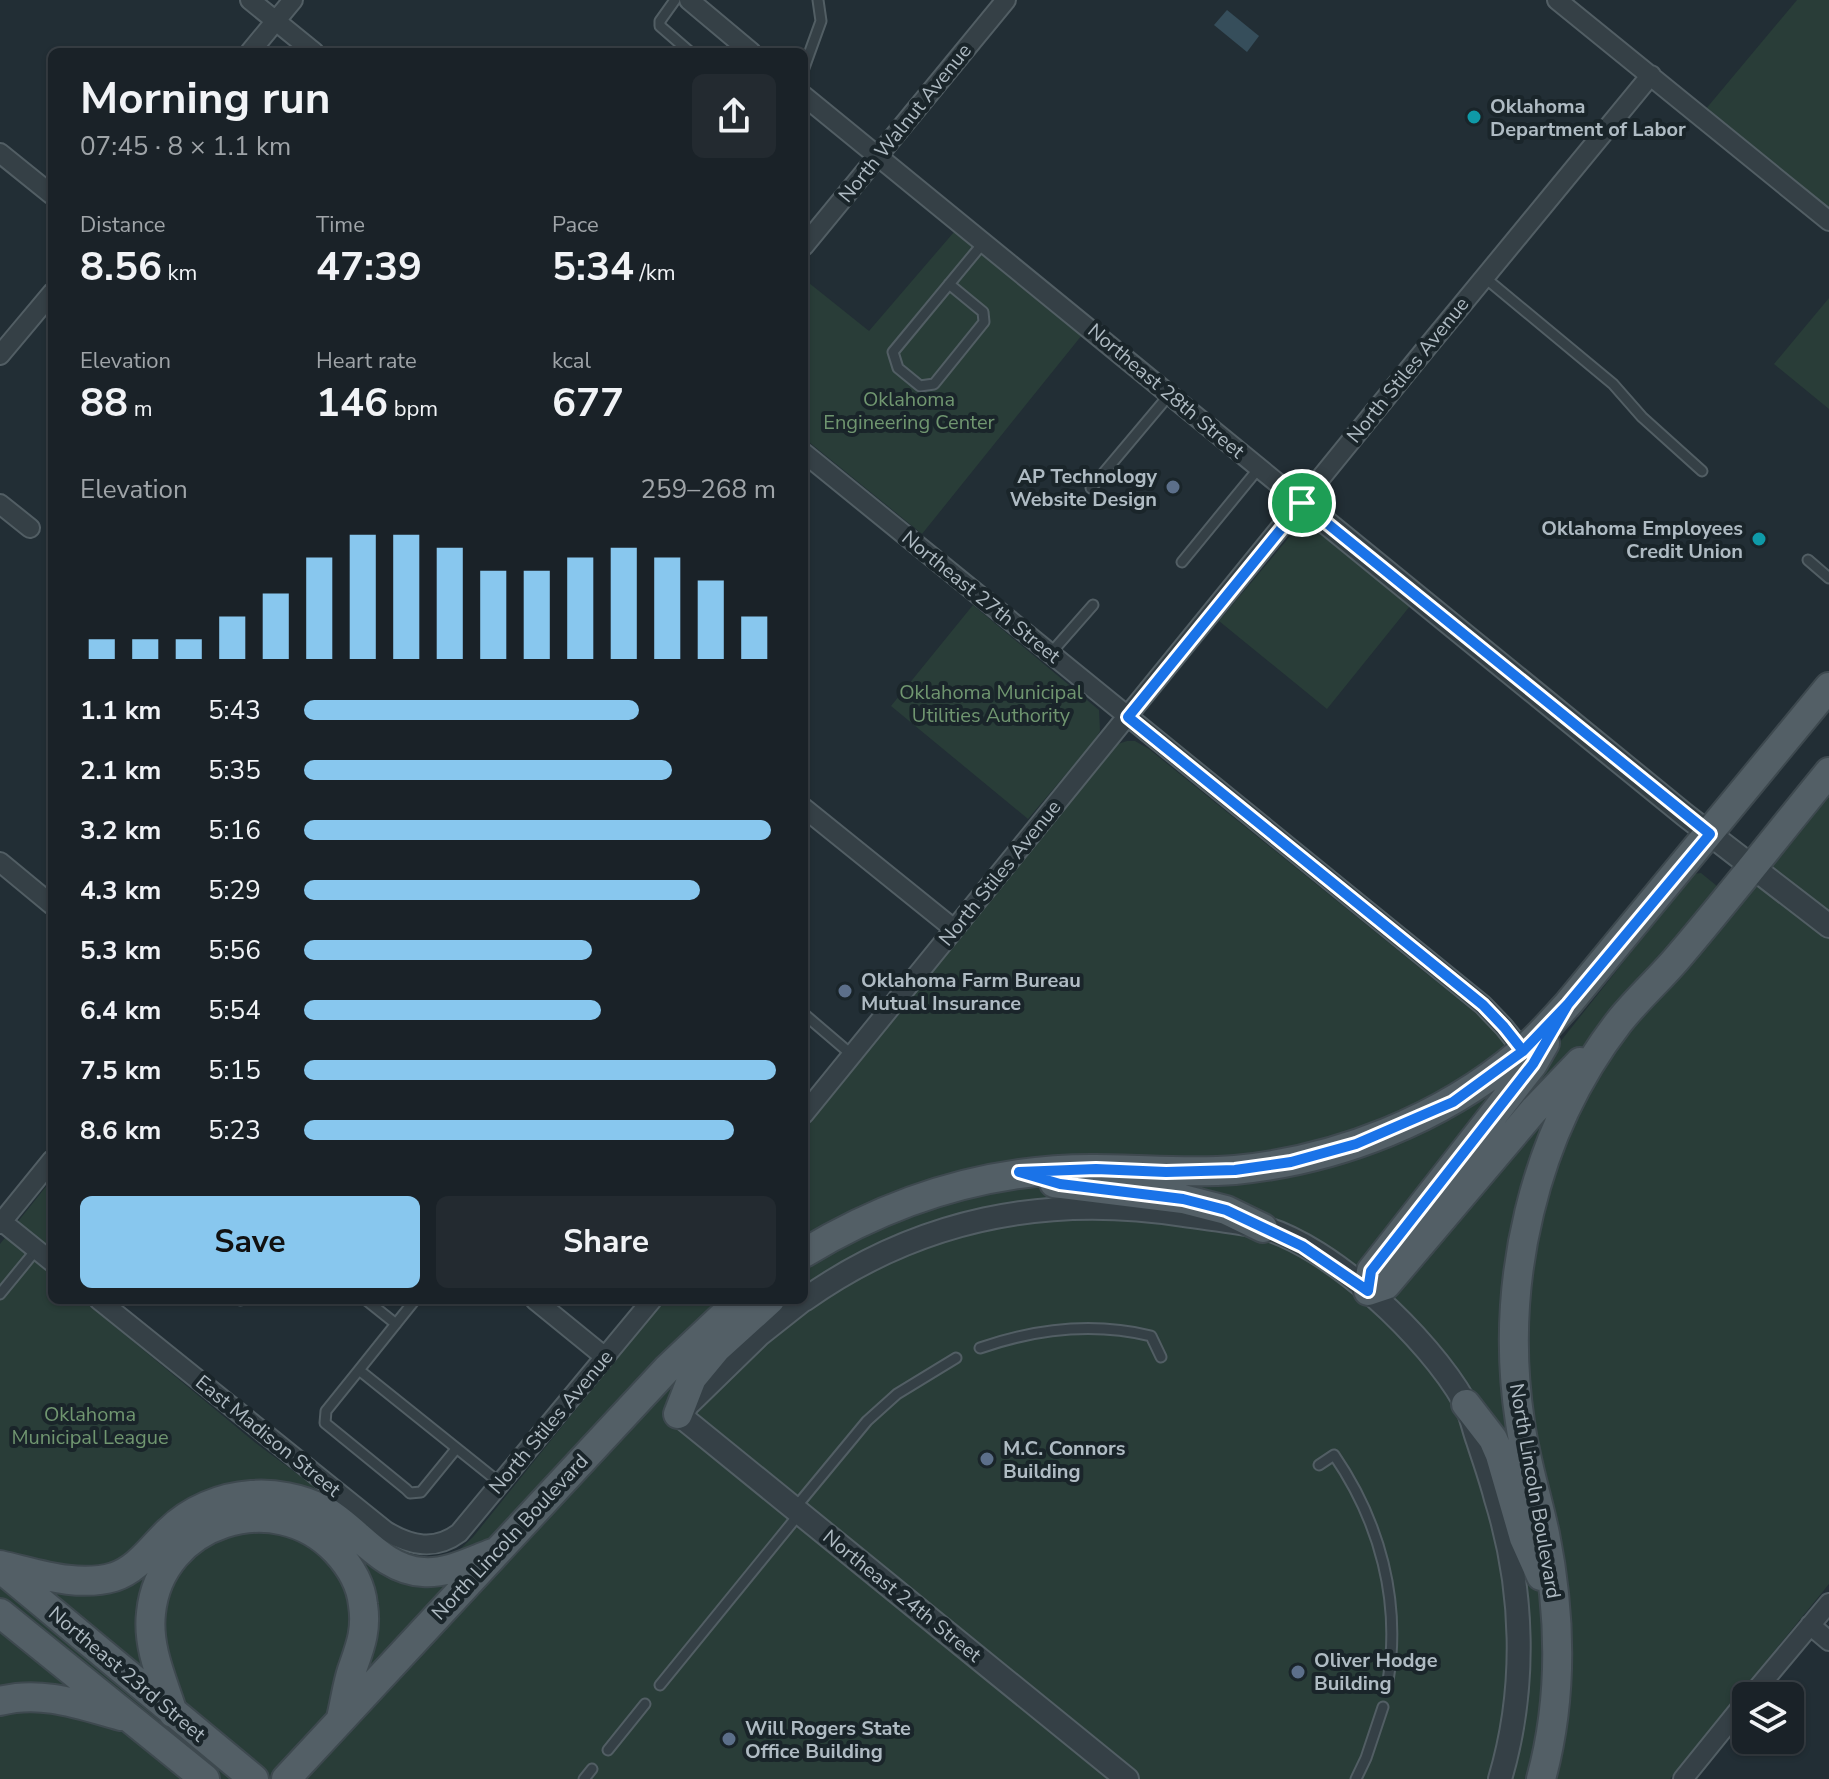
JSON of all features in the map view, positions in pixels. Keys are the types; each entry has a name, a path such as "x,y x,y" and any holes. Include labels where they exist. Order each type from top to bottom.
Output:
{"main road":[{"path":"808,1251 841,1230 898,1204 965,1183 1019,1172 1235,1170 1320,1155 1356,1144 1453,1102 1523,1051 1568,1004 1829,687"},
{"name":"North Lincoln Boulevard","path":"1541,1776 1555,1709 1558,1617 1544,1529 1520,1424 1514,1377 1516,1293 1531,1207 1551,1142 1595,1057 1620,1021 1678,958 1829,772"},
{"path":"1568,1004 1533,1064 1371,1271 1368,1291 1386,1285 1534,1110 1620,1021"},
{"path":"1019,1172 1060,1184 1183,1199 1226,1210 1263,1228"},
{"path":"808,1268 841,1230"},
{"name":"North Lincoln Boulevard","path":"290,1775 667,1369 736,1304"},
{"path":"678,1414 692,1378 766,1304"},
{"path":"1466,1404 1496,1447 1510,1483 1524,1538 1558,1617"},
{"path":"0,1566 73,1580 92,1581 115,1576 136,1565 184,1518 224,1499 251,1495 302,1501 322,1510 383,1557 407,1570 440,1572 498,1551"},
{"path":"173,1713 151,1639 151,1611 157,1587 180,1550 203,1531 232,1519 261,1516 286,1520 320,1537 348,1565 358,1585 364,1606 363,1641 341,1719"},
{"name":"Northeast 23rd Street","path":"0,1566 254,1779"},
{"name":"Northeast 23rd Street","path":"0,1613 205,1779"},
{"path":"0,1701 30,1695 58,1699 133,1720"}],"street":[{"path":"250,0 309,48"},
{"path":"253,48 293,0"},
{"path":"689,0 746,48"},
{"name":"North Walnut Avenue","path":"808,237 878,157 1006,0"},
{"path":"1557,0 1829,221"},
{"name":"North Stiles Avenue","path":"808,1109 1651,75"},
{"name":"Northeast 28th Street","path":"808,99 1710,834 1829,926"},
{"path":"0,153 48,192"},
{"path":"0,355 48,298"},
{"name":"Northeast 27th Street","path":"808,456 1483,1005 1523,1051"},
{"path":"0,504 30,528"},
{"path":"808,811 954,929"},
{"path":"0,862 48,902"},
{"path":"48,1165 1,1222 48,1259"},
{"path":"808,1297 843,1274 914,1240 984,1219 1020,1212 1104,1206 1149,1209 1263,1228 1302,1246 1368,1291 1424,1344 1466,1404 1503,1520 1515,1577 1518,1628 1517,1690 1500,1779"},
{"name":"East Madison Street","path":"104,1304 386,1531 401,1540 419,1545 448,1541"},
{"path":"540,1304 605,1357"},
{"name":"North Stiles Avenue","path":"448,1541 459,1533 649,1304"},
{"path":"678,1414 760,1334 799,1304"},
{"name":"Northeast 24th Street","path":"678,1414 1127,1779"},
{"path":"1763,1682 1829,1603"},
{"path":"1810,1625 1829,1641"},
{"path":"1683,1779 1732,1718"}],"lane":[{"path":"675,0 660,21 660,26 685,48"},
{"path":"808,57 821,21 818,0"},
{"path":"949,284 983,312 984,322 934,384 920,386 898,368 893,352 949,284 984,242"},
{"path":"1484,277 1613,384 1642,417 1702,471"},
{"path":"1091,488 1170,394"},
{"path":"1182,562 1259,468"},
{"path":"1808,560 1829,578"},
{"path":"1050,654 1093,605"},
{"path":"808,1017 852,1055"},
{"path":"0,1294 36,1250"},
{"path":"371,1304 396,1324"},
{"path":"412,1304 326,1411 323,1419 410,1493 421,1492 456,1449"},
{"path":"980,1348 1034,1333 1098,1328 1128,1330 1151,1336 1161,1357"},
{"path":"660,1685 867,1421 897,1394 956,1358"},
{"path":"359,1370 500,1483"},
{"path":"1319,1465 1334,1455 1362,1500 1385,1566 1393,1630 1388,1681"},
{"path":"608,1750 645,1704"},
{"path":"1356,1779 1383,1707"},
{"path":"584,1779 592,1769"}],"green space":[{"path":"1797,0 1829,0 1829,211 1705,110"},
{"name":"Oklahoma Engineering Center","path":"954,232 1082,335 922,534 808,441 808,282 869,331"},
{"path":"1829,298 1829,409 1774,364"},
{"path":"1296,529 1322,533 1410,606 1327,709 1219,621"},
{"name":"Oklahoma Municipal Utilities Authority","path":"973,605 1099,710 1100,731 1094,741 1028,819 891,706"},
{"name":"Oklahoma Municipal League","path":"1127,741 1135,741 1149,749 1541,1066 1693,874 1701,873 1739,904 1829,795 1829,1584 1749,1682 1732,1682 1732,1703 1670,1779 0,1779 0,1244 48,1184 48,1304 88,1304 257,1444 396,1550 411,1556 434,1558 456,1553 473,1537 661,1304 808,1304 808,1123 1118,744"}],"water":[{"path":"1227,10 1259,36 1247,52 1214,25"}],"place":[{"name":"Oklahoma Department of Labor","path":"1474,117"},
{"name":"AP Technology Website Design","path":"1173,487"},
{"name":"Oklahoma Employees Credit Union","path":"1759,539"},
{"name":"Oklahoma Farm Bureau Mutual Insurance","path":"845,991"},
{"name":"M.C. Connors Building","path":"987,1459"},
{"name":"Oliver Hodge Building","path":"1298,1672"},
{"name":"Will Rogers State Office Building","path":"729,1739"}],"route":[{"path":"1302,503 1128,717 1483,1005 1523,1051 1568,1004 1533,1064 1371,1271 1368,1291 1302,1246 1226,1210 1183,1199 1060,1184 1019,1172 1235,1170 1291,1162 1356,1144 1453,1102 1523,1051 1568,1004 1710,834 1302,503"}]}
